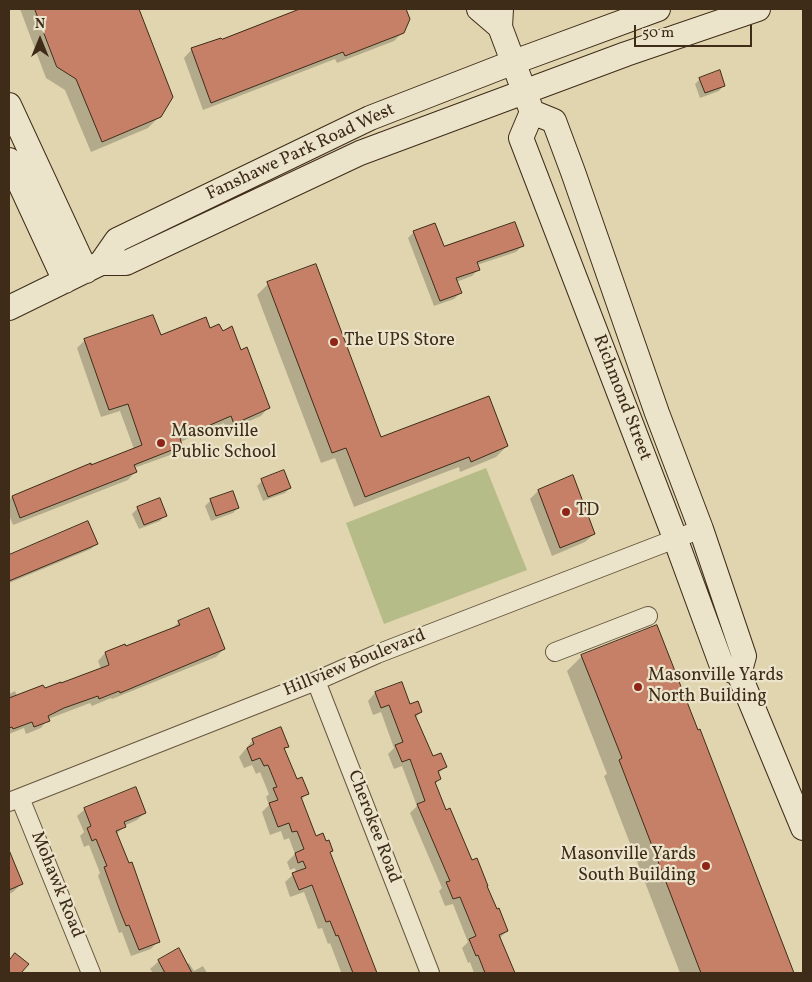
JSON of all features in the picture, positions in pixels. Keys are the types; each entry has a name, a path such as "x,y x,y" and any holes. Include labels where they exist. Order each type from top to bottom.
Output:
{"main road":[{"path":"479,9 500,18 529,102"},
{"name":"Fanshawe Park Road West","path":"93,267 117,240 370,118 658,9"},
{"name":"Fanshawe Park Road West","path":"9,308 93,267 126,263 360,153 529,102 626,54 758,9"},
{"name":"Richmond Street","path":"739,674 722,666 676,538 521,138 529,102 554,121 657,413 702,529 744,656 739,674 803,828"},
{"path":"9,105 93,267"},
{"path":"9,160 65,281"}],"street":[{"name":"Hillview Boulevard","path":"14,800 316,681 377,654 702,529"},
{"path":"555,652 648,616"},
{"name":"Cherokee Road","path":"316,681 430,973"},
{"name":"Mohawk Road","path":"14,800 91,973"}],"green space":[{"path":"486,468 527,570 384,624 346,523"}],"building":[{"path":"35,9 139,9 173,97 161,117 102,142 76,79 57,67"},
{"path":"300,9 406,9 410,19 404,33 345,56 343,52 211,103 191,48 222,39"},
{"path":"720,70 725,86 705,93 699,78"},
{"path":"515,222 524,246 477,262 480,270 456,278 462,293 440,301 413,231 435,223 444,246"},
{"path":"316,264 381,437 489,396 508,446 471,462 469,457 365,497 346,448 332,453 267,282"},
{"path":"153,315 161,335 206,317 210,328 219,324 223,331 232,326 241,350 247,347 270,408 234,424 231,416 180,438 182,446 134,465 137,472 20,518 12,496 91,463 91,465 142,445 128,404 109,410 84,339"},
{"path":"284,470 291,488 268,497 261,479"},
{"name":"TD","path":"573,475 595,534 560,548 538,490"},
{"path":"233,491 239,508 216,516 210,499"},
{"path":"160,498 167,516 144,525 137,507"},
{"path":"88,521 98,544 9,581 9,555"},
{"path":"209,608 225,649 120,693 119,691 99,699 98,696 64,708 48,716 50,721 34,727 32,722 13,729 12,727 9,728 9,698 43,685 45,688 61,683 109,665 105,652 180,625 178,621"},
{"name":"Masonville Yards South Building","path":"657,625 698,730 700,729 794,973 701,973 619,760 622,758 581,655"},
{"path":"402,682 410,704 418,701 422,712 415,715 433,756 441,753 447,767 438,771 441,779 435,782 446,810 450,808 472,860 477,858 497,909 499,908 508,931 499,935 515,973 485,973 469,939 476,936 460,897 453,899 446,882 450,881 417,804 425,801 410,759 402,762 395,745 403,742 389,705 381,708 375,692"},
{"path":"281,727 289,747 284,748 297,779 302,777 309,794 301,797 316,836 323,833 326,841 329,840 333,851 330,852 377,973 353,973 338,935 336,936 330,921 326,922 312,885 299,890 292,873 306,868 303,861 298,863 295,853 304,849 297,831 292,832 289,823 278,827 269,803 278,800 273,788 277,787 268,765 264,766 260,758 252,761 247,748 254,744 252,739"},
{"path":"136,787 146,813 124,822 126,827 116,831 129,863 132,862 160,942 139,950 129,925 126,926 120,911 104,867 107,866 96,839 92,841 87,828 91,826 84,808"},
{"path":"9,850 23,884 9,890"},
{"path":"179,948 192,973 165,973 158,960"},
{"path":"15,953 29,964 21,973 9,973 9,961"}],"place":[{"name":"The UPS Store","path":"334,342"},
{"name":"Masonville Public School","path":"161,443"},
{"name":"TD","path":"566,512"},
{"name":"Masonville Yards North Building","path":"638,687"},
{"name":"Masonville Yards South Building","path":"706,866"}]}
